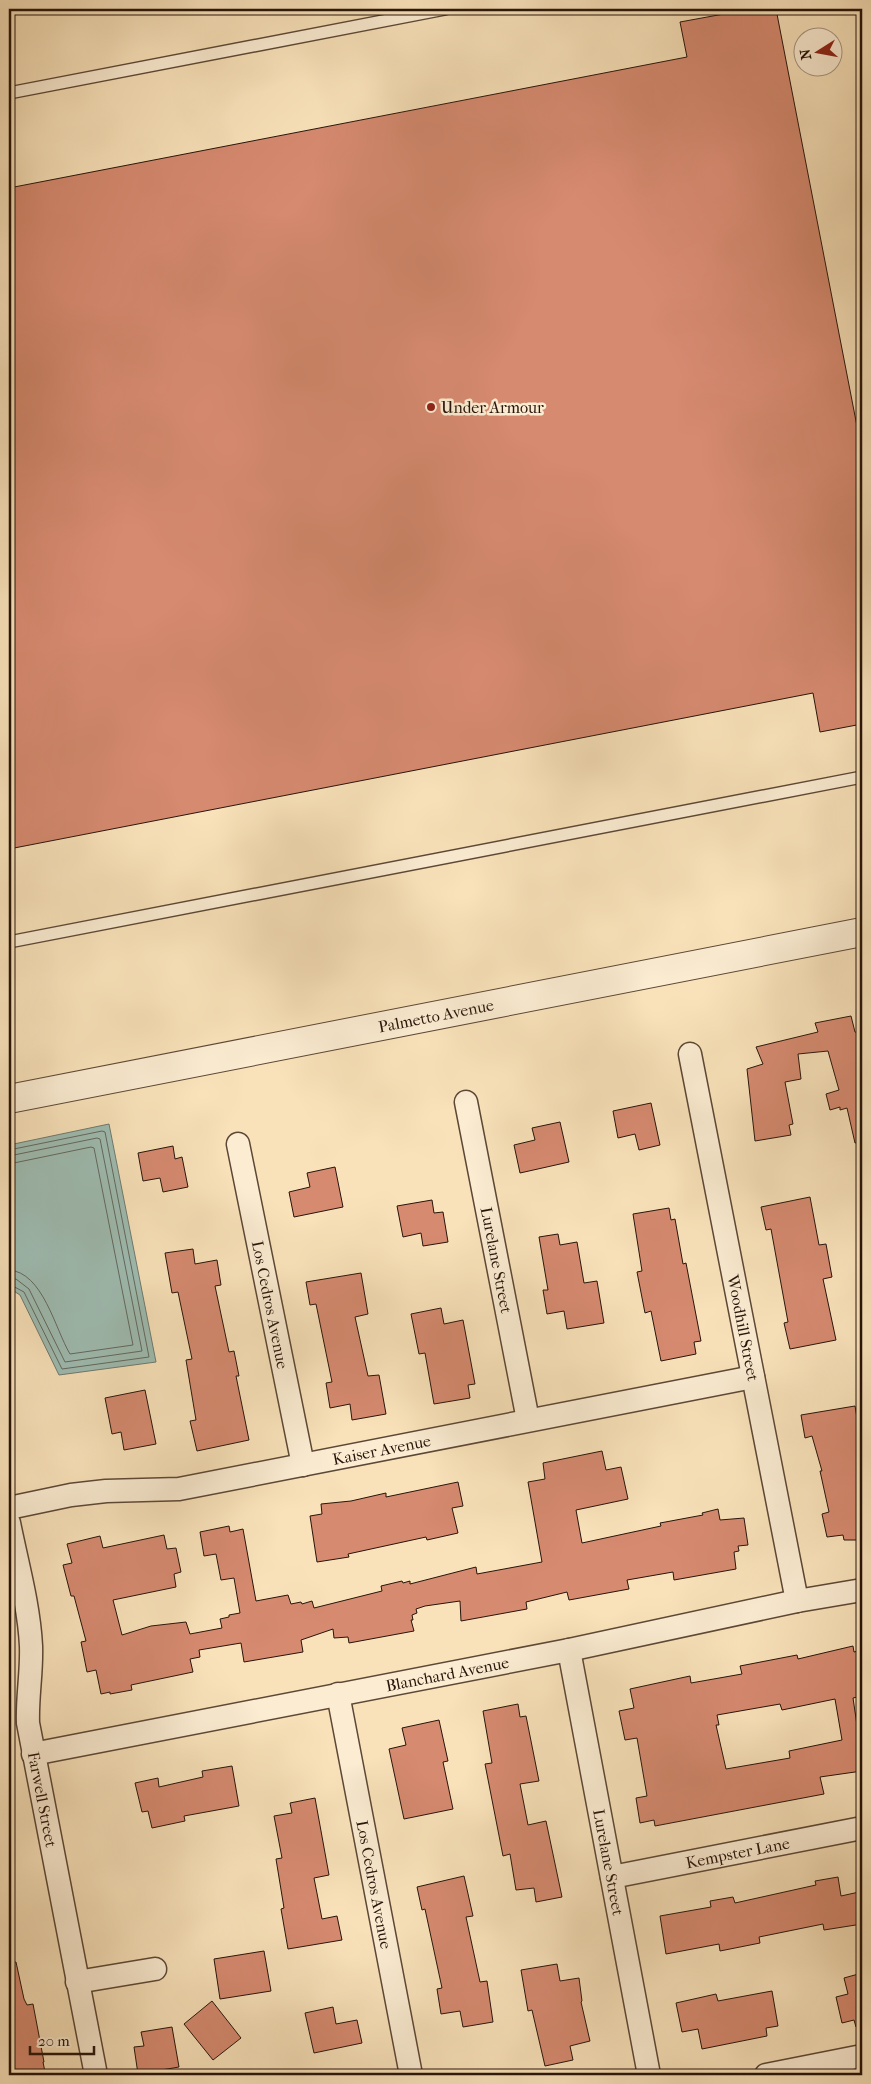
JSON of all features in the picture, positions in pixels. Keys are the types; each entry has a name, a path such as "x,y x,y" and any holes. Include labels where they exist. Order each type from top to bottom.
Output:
{"street":[{"name":"Palmetto Avenue","path":"9,1099 862,932"},
{"name":"Woodhill Street","path":"690,1054 797,1601"},
{"name":"Lurelane Street","path":"466,1102 528,1420"},
{"name":"Los Cedros Avenue","path":"238,1144 302,1465"},
{"name":"Kaiser Avenue","path":"9,1508 79,1494 106,1491 180,1489 753,1377"},
{"name":"Farwell Street","path":"9,1523 31,1645 28,1723 96,2075"},
{"name":"Blanchard Avenue","path":"33,1754 568,1650 797,1601 862,1590"},
{"name":"Lurelane Street","path":"568,1650 649,2075"},
{"name":"Los Cedros Avenue","path":"338,1694 411,2075"},
{"name":"Kempster Lane","path":"612,1877 862,1828"},
{"path":"78,1982 155,1969"},
{"path":"766,2075 862,2056"}],"lane":[{"path":"9,93 445,9"},
{"path":"9,942 862,777"}],"water":[{"path":"109,1124 156,1362 59,1375 20,1295 9,1288 9,1145"}],"building":[{"name":"Under Armour","path":"751,9 776,9 862,452 862,724 820,732 813,693 9,849 9,188 687,57 680,22"},
{"path":"851,1016 855,1032 858,1033 859,1039 862,1040 862,1142 855,1143 847,1108 840,1110 840,1107 830,1110 826,1094 839,1090 828,1051 798,1054 801,1079 785,1082 793,1124 789,1125 791,1135 755,1141 747,1069 763,1064 756,1047 818,1032 815,1023"},
{"path":"651,1103 660,1145 639,1150 635,1134 618,1138 613,1111"},
{"path":"560,1122 569,1162 520,1173 514,1145 535,1140 532,1128"},
{"path":"173,1146 175,1159 182,1157 188,1187 163,1192 160,1178 143,1181 138,1153"},
{"path":"335,1167 343,1207 294,1217 289,1192 310,1187 307,1173"},
{"path":"810,1197 819,1245 826,1244 832,1277 823,1279 836,1340 790,1349 784,1323 788,1322 771,1229 766,1230 761,1207"},
{"path":"432,1200 434,1213 443,1212 448,1242 423,1246 421,1233 403,1237 397,1206"},
{"path":"669,1208 671,1220 675,1219 683,1264 686,1263 701,1341 694,1342 696,1354 661,1361 651,1311 645,1313 637,1272 642,1271 633,1214"},
{"path":"558,1234 560,1245 577,1242 584,1283 597,1281 604,1323 567,1329 564,1311 547,1314 543,1290 548,1290 539,1237"},
{"path":"193,1249 195,1264 217,1260 221,1285 215,1286 229,1352 234,1351 239,1376 236,1376 249,1440 197,1451 190,1421 196,1420 186,1360 192,1359 178,1292 172,1293 165,1253"},
{"path":"361,1273 368,1314 355,1317 368,1376 379,1375 386,1414 352,1420 350,1404 330,1408 326,1383 332,1382 316,1304 310,1305 306,1282"},
{"path":"441,1308 444,1324 463,1320 475,1384 468,1385 470,1398 434,1404 425,1353 419,1354 411,1314"},
{"path":"145,1390 156,1444 124,1450 121,1432 112,1434 105,1398"},
{"path":"855,1406 862,1448 862,1540 844,1540 843,1535 827,1537 822,1514 829,1512 820,1471 822,1471 812,1436 805,1438 801,1415"},
{"path":"602,1451 606,1470 621,1467 628,1499 576,1510 582,1543 661,1526 660,1523 703,1515 702,1513 718,1509 720,1520 744,1518 748,1545 738,1546 739,1551 734,1552 736,1569 674,1580 673,1572 627,1580 629,1589 569,1600 567,1592 526,1602 527,1609 461,1621 460,1601 425,1606 416,1609 417,1613 412,1615 413,1620 411,1620 414,1631 349,1643 348,1637 334,1638 333,1629 301,1640 303,1652 244,1662 241,1643 199,1650 200,1657 190,1659 193,1672 131,1685 132,1690 110,1694 110,1692 101,1694 96,1670 87,1672 81,1642 86,1641 74,1596 71,1596 63,1565 72,1563 67,1544 100,1536 103,1548 164,1535 167,1549 176,1548 181,1572 174,1574 176,1587 113,1600 122,1635 151,1626 186,1622 190,1634 222,1628 220,1619 240,1613 234,1578 221,1580 216,1554 204,1556 200,1532 229,1526 230,1532 243,1529 256,1601 288,1595 291,1604 301,1602 302,1604 312,1601 314,1608 382,1591 381,1586 402,1581 403,1583 410,1581 410,1584 476,1567 477,1574 542,1562 528,1482 545,1479 543,1463"},
{"path":"458,1482 463,1506 452,1508 458,1533 427,1540 426,1537 348,1554 349,1557 317,1562 310,1516 322,1514 321,1504 351,1501 386,1493 386,1497"},
{"path":"853,1646 854,1652 862,1650 862,1696 853,1698 858,1732 862,1732 862,1771 820,1777 824,1794 655,1826 654,1820 640,1823 636,1798 647,1796 637,1738 625,1740 619,1711 634,1708 630,1689 690,1676 691,1683 742,1674 740,1666 797,1655 798,1659","holes":["835,1699 842,1740 789,1751 790,1758 726,1769 716,1725 719,1725 717,1715 780,1704 782,1710"]},
{"path":"518,1704 520,1717 526,1716 539,1781 520,1784 528,1825 546,1821 562,1897 536,1902 534,1888 516,1890 510,1854 503,1856 485,1764 492,1763 483,1711"},
{"path":"439,1720 448,1761 443,1762 453,1809 404,1819 389,1749 406,1745 402,1728"},
{"path":"232,1766 239,1806 184,1816 185,1821 152,1828 148,1811 142,1812 135,1783 158,1778 159,1787 203,1777 202,1771"},
{"path":"315,1798 329,1875 314,1878 322,1919 337,1916 342,1940 288,1949 281,1909 284,1908 276,1859 282,1858 274,1816 292,1813 290,1803"},
{"path":"464,1876 473,1916 466,1917 480,1982 487,1981 493,2022 463,2027 460,2011 441,2014 437,1989 442,1988 425,1909 422,1910 417,1887"},
{"path":"838,1877 841,1896 859,1892 862,1924 824,1930 823,1924 759,1937 760,1943 720,1951 719,1944 666,1954 660,1916 711,1907 710,1901 733,1897 735,1903 816,1885 815,1881"},
{"path":"264,1951 271,1991 220,1999 214,1959"},
{"path":"16,1962 24,1999 27,2005 33,2004 44,2062 45,2072 32,2075 9,2075 9,1963"},
{"path":"557,1964 560,1981 579,1978 581,2002 590,2041 570,2046 573,2060 545,2066 532,2010 528,2011 521,1970"},
{"path":"862,1973 862,2026 856,2027 854,2020 842,2023 836,1997 848,1994 844,1978"},
{"path":"772,1991 778,2026 766,2028 767,2036 702,2049 698,2029 682,2032 676,2003 716,1994 718,2001"},
{"path":"212,2001 241,2038 213,2060 184,2024"},
{"path":"333,2007 336,2024 357,2020 362,2043 314,2053 305,2013"},
{"path":"172,2027 179,2067 138,2074 134,2047 144,2046 141,2032"}],"place":[{"name":"Under Armour","path":"431,407"}]}
